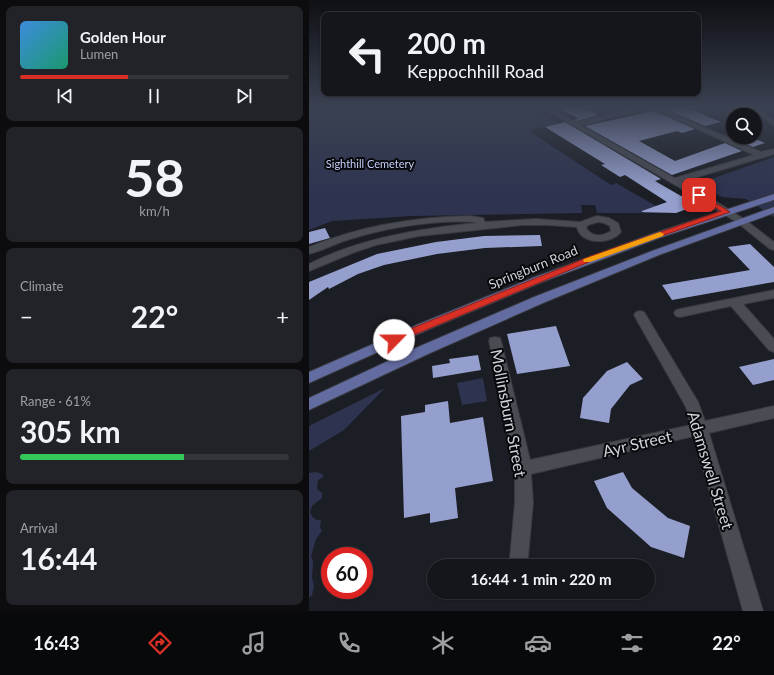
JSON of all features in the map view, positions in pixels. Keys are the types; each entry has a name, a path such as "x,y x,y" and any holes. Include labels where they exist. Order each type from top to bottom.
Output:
{"main road":[{"name":"Springburn Road","path":"309,378 531,282 622,247 774,197"},
{"path":"309,404 431,347 552,294 774,210"}],"street":[{"path":"596,137 726,212 774,247"},
{"path":"719,137 761,155"},
{"path":"675,181 774,151"},
{"path":"309,251 358,235 416,223 477,219 481,221 481,226"},
{"name":"Springburn Road","path":"309,268 335,256 385,241 428,232 513,223 565,222 582,225"},
{"path":"680,312 774,294"},
{"path":"734,302 774,347"},
{"name":"Adamswell Street","path":"640,315 693,406 701,428 753,611"},
{"name":"Mollinsburn Street","path":"495,341 519,445 523,469 524,502 519,558"},
{"name":"Ayr Street","path":"523,469 774,412"}],"green space":[{"name":"Sighthill Cemetery","path":"309,137 537,137 611,185 616,183 658,207 665,213 597,213 595,205 581,205 582,213 412,216 332,221 309,230"},
{"path":"774,157 774,217 746,199 722,197 697,184"},
{"path":"483,378 487,401 462,405 457,383"},
{"path":"385,388 344,430 309,451 309,426"},
{"path":"316,472 322,474 324,477 318,480 317,489 322,493 322,498 312,506 310,512 314,519 321,520 320,527 322,531 316,539 311,556 313,561 312,578 314,586 312,595 309,598 309,473"}],"building":[{"path":"560,137 589,137 661,179 655,181 698,205 676,213 642,212 667,202 625,175 620,177 601,165 605,164"},
{"path":"604,137 656,137 639,141 675,161 725,143 742,151 672,175"},
{"path":"746,144 762,144 753,147"},
{"path":"325,228 330,238 309,244 309,232"},
{"path":"540,235 542,246 485,248 437,254 384,265 358,274 329,289 328,287 309,300 309,282 377,254 436,242 484,236"},
{"path":"750,244 774,267 774,282 672,300 662,285 750,270 728,247"},
{"path":"556,326 570,366 517,374 507,334"},
{"path":"478,355 481,370 433,378 432,366 450,363 449,359"},
{"path":"774,359 774,380 753,385 739,367"},
{"path":"627,362 643,379 630,385 611,409 609,423 580,418 583,398 607,371"},
{"path":"448,401 450,423 483,417 493,481 455,488 458,518 430,523 430,513 404,518 401,416 425,412 425,405"},
{"path":"623,472 632,488 668,518 690,526 684,558 651,547 607,508 594,481"}],"slow traffic":[{"path":"587,260 660,234"}],"route":[{"path":"394,340 456,313 593,258 699,220 726,212 699,195"}]}
